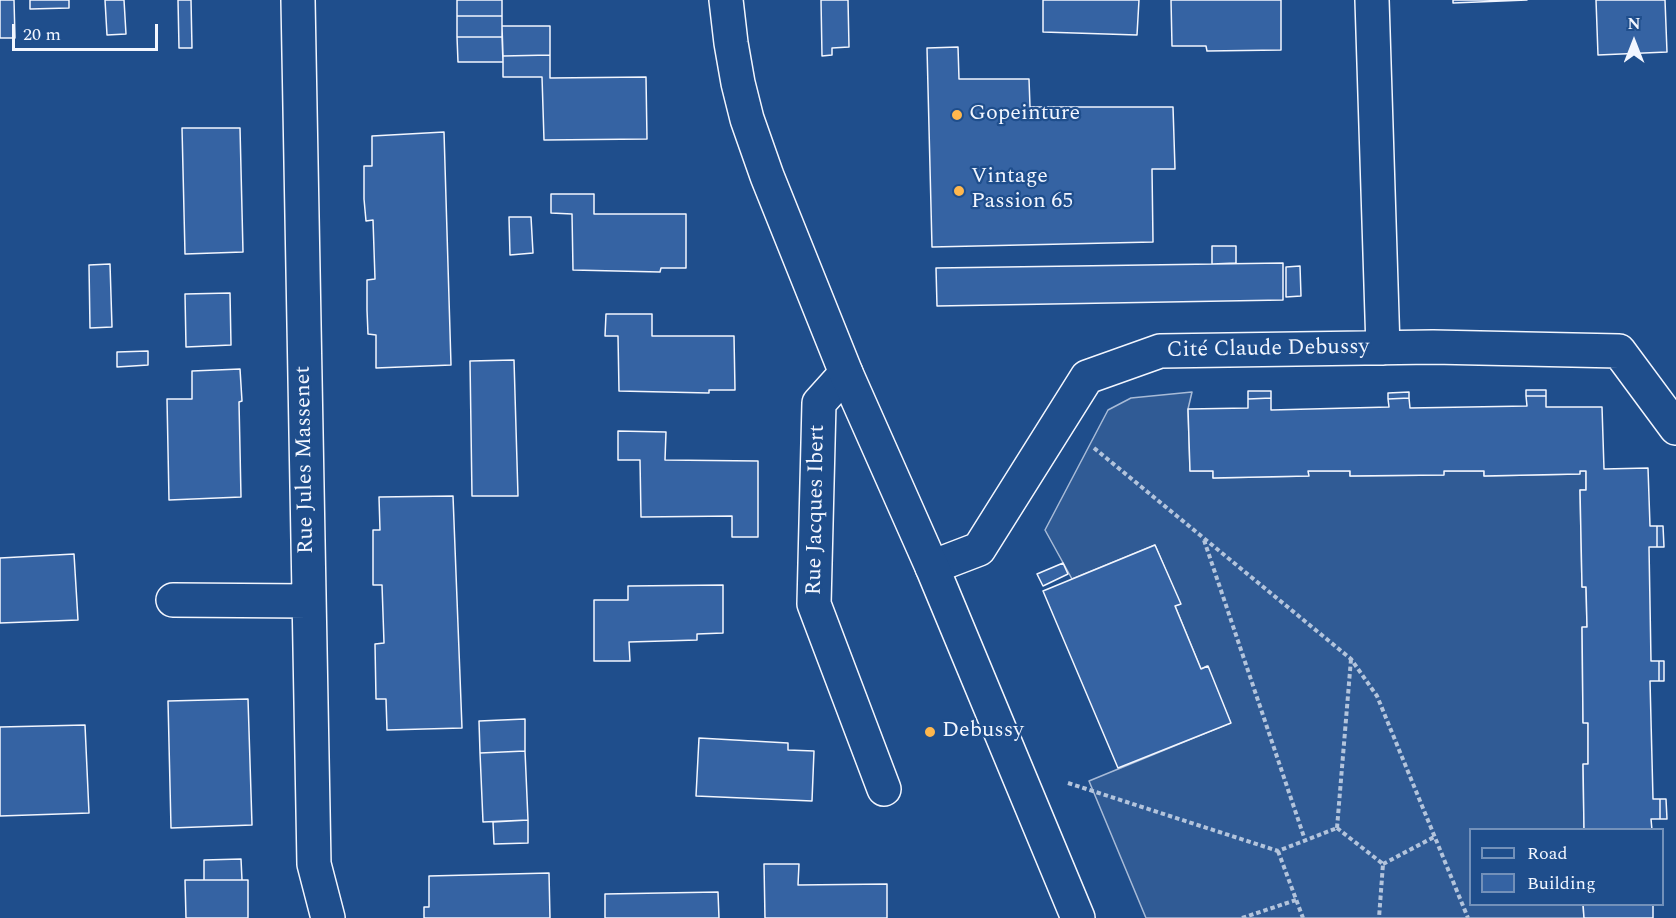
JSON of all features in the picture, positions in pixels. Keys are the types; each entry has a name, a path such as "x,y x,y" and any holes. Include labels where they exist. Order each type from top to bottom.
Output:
{"street":[{"name":"Rue Jules Massenet","path":"298,0 314,864 328,918"},
{"path":"726,0 730,44 747,119 767,176 846,374 932,567 1078,918"},
{"name":"Cité Claude Debussy","path":"1372,0 1383,348"},
{"name":"Cité Claude Debussy","path":"932,567 979,549 1087,377 1161,351 1383,348 1619,351 1676,428"},
{"name":"Rue Jacques Ibert","path":"846,374 819,403 814,604 884,789"},
{"path":"173,600 308,601"}],"path":[{"path":"1060,420 1351,659 1377,696 1468,918"},
{"path":"1204,538 1305,840"},
{"path":"1337,828 1351,659"},
{"path":"1016,767 1278,851 1337,828"},
{"path":"1337,828 1383,864"},
{"path":"1383,864 1436,836"},
{"path":"1278,851 1303,918"},
{"path":"1378,918 1383,864"},
{"path":"1242,918 1296,900"}],"shaded area":[{"path":"1192,392 1188,409 1190,471 1213,471 1213,478 1308,476 1308,471 1350,471 1350,476 1443,475 1444,471 1484,471 1484,476 1579,474 1580,471 1586,471 1586,490 1580,490 1582,587 1586,587 1587,627 1582,628 1583,722 1588,723 1588,764 1583,765 1584,828 1469,828 1469,906 1583,906 1584,918 1146,918 1089,781 1230,723 1207,666 1201,669 1175,606 1180,604 1155,545 1072,579 1045,530 1108,410 1131,398"}],"building":[{"path":"0,0 14,0 15,38 0,38"},
{"path":"30,0 69,0 69,8 30,9"},
{"path":"105,0 124,0 126,34 107,35"},
{"path":"178,0 191,0 192,48 179,48"},
{"path":"457,0 502,0 502,16 457,16"},
{"path":"821,0 848,0 849,47 832,48 832,55 822,56"},
{"path":"1043,0 1139,0 1137,35 1043,32"},
{"path":"1171,0 1281,0 1281,50 1207,51 1206,46 1172,46"},
{"path":"1453,0 1527,0 1453,3"},
{"path":"1596,0 1665,0 1667,52 1598,55"},
{"path":"457,16 502,16 502,37 457,37"},
{"path":"502,26 550,26 550,55 503,56"},
{"path":"457,37 502,37 503,62 458,62"},
{"path":"958,47 959,79 1029,79 1030,107 1173,107 1175,169 1152,169 1153,242 932,247 927,48"},
{"path":"550,55 550,78 646,77 647,139 544,140 542,77 503,77 503,56"},
{"path":"182,128 240,128 243,252 185,254"},
{"path":"444,132 451,365 376,368 376,335 368,334 367,310 367,280 375,279 373,220 366,221 364,199 364,166 372,166 372,136"},
{"path":"551,194 594,194 594,214 686,214 686,268 661,268 660,272 573,270 572,214 551,213"},
{"path":"509,217 531,217 533,253 510,255"},
{"path":"1212,246 1236,246 1236,263 1212,264"},
{"path":"1283,263 1283,300 937,306 936,268"},
{"path":"110,264 112,327 90,328 89,265"},
{"path":"1300,266 1301,296 1286,297 1286,267"},
{"path":"230,293 231,345 186,347 185,294"},
{"path":"606,314 652,314 652,336 734,336 735,390 709,390 709,393 619,391 618,336 605,336"},
{"path":"148,351 148,365 117,367 117,352"},
{"path":"514,360 518,496 472,496 470,361"},
{"path":"240,369 241,497 169,500 167,399 192,399 192,371"},
{"path":"1526,390 1546,390 1546,396 1526,396"},
{"path":"1248,391 1271,391 1271,398 1248,399"},
{"path":"1409,392 1409,398 1388,399 1388,393"},
{"path":"1526,396 1546,396 1546,407 1602,407 1604,469 1648,468 1650,526 1657,526 1657,547 1649,547 1651,661 1659,661 1659,681 1650,681 1653,799 1660,799 1660,819 1651,819 1652,828 1584,828 1583,764 1588,764 1588,723 1583,723 1582,627 1587,627 1586,587 1582,587 1580,490 1586,490 1586,471 1580,471 1580,474 1484,476 1484,471 1444,471 1444,475 1350,476 1350,471 1308,471 1309,476 1213,478 1213,471 1190,471 1188,409 1248,408 1248,399 1271,398 1271,410 1389,407 1388,399 1409,398 1410,408 1527,406"},
{"path":"618,431 666,432 665,460 758,461 758,537 732,537 732,516 641,517 640,460 618,460"},
{"path":"453,496 462,728 387,730 386,699 376,699 375,644 384,643 382,585 373,585 373,530 380,530 379,497"},
{"path":"1657,526 1663,526 1664,547 1657,547"},
{"path":"1155,545 1181,604 1175,606 1201,669 1208,666 1231,723 1118,768 1043,591"},
{"path":"74,554 78,620 0,623 0,558"},
{"path":"1063,563 1068,574 1043,586 1037,574"},
{"path":"723,585 723,633 697,634 697,640 629,642 630,661 594,661 594,600 628,600 628,586"},
{"path":"1659,661 1664,661 1664,681 1659,681"},
{"path":"248,699 252,825 171,828 168,701"},
{"path":"525,719 525,751 480,753 479,721"},
{"path":"85,725 89,813 0,816 0,727"},
{"path":"699,738 788,743 788,750 814,751 812,801 696,796"},
{"path":"525,751 528,820 483,822 480,753"},
{"path":"1660,799 1666,799 1667,819 1660,819"},
{"path":"528,820 528,843 494,844 493,822"},
{"path":"241,859 242,880 204,880 204,860"},
{"path":"764,864 799,864 798,885 887,884 887,918 765,918"},
{"path":"549,873 550,918 424,918 424,907 429,907 429,876"},
{"path":"185,880 248,880 248,918 186,918"},
{"path":"718,892 719,918 605,918 605,894"},
{"path":"1583,906 1653,906 1653,918 1584,918"}],"place":[{"name":"Gopeinture","path":"957,115"},
{"name":"Vintage Passion 65","path":"959,191"},
{"name":"Debussy","path":"930,732"}]}
